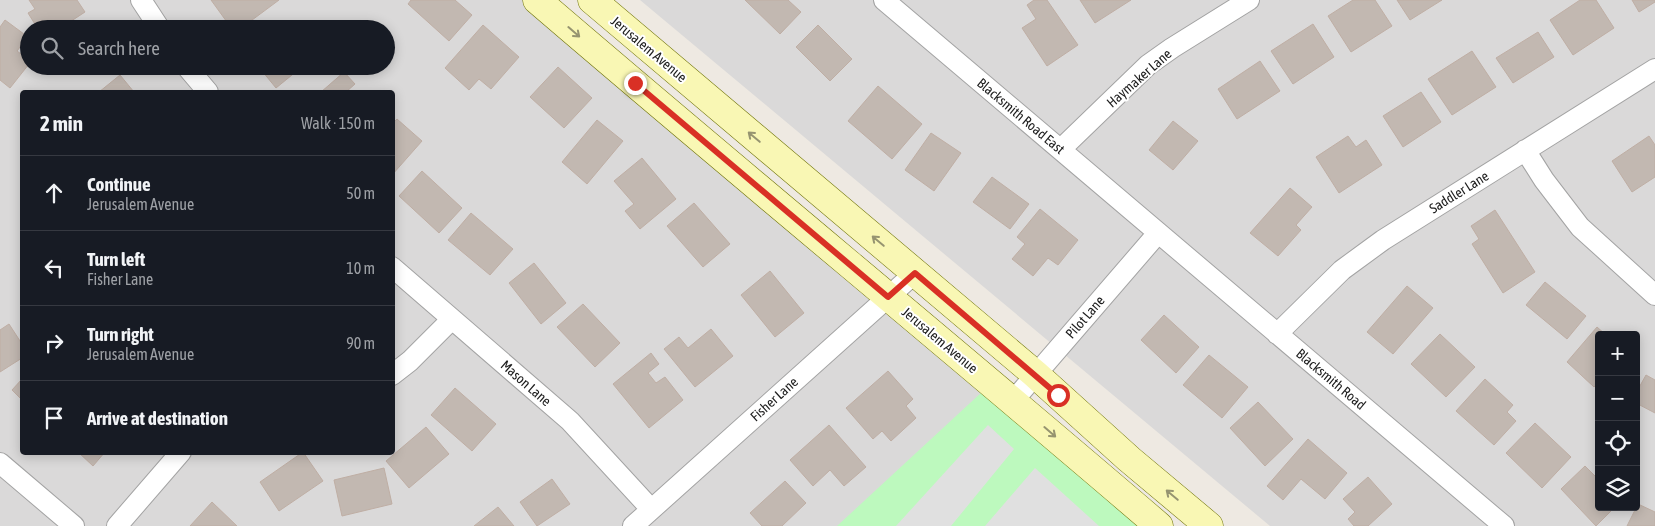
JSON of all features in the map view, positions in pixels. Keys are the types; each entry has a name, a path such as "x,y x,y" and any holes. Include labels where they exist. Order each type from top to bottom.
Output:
{"main road":[{"name":"Jerusalem Avenue","path":"537,0 888,297 1013,400 1159,526"},
{"name":"Jerusalem Avenue","path":"592,0 1035,374 1129,459 1209,526"},
{"path":"635,83 657,55"}],"street":[{"path":"141,0 154,20"},
{"name":"Blacksmith Road East","path":"884,0 1158,233"},
{"name":"Haymaker Lane","path":"1061,149 1148,66 1172,48 1248,0"},
{"name":"Saddler Lane","path":"1277,334 1342,270 1383,240 1655,69"},
{"path":"194,75 206,90"},
{"path":"1525,150 1544,180 1580,227 1655,295"},
{"name":"Blacksmith Road","path":"1158,233 1504,526"},
{"name":"Pilot Lane","path":"1013,400 1158,233"},
{"name":"Mason Lane","path":"395,270 570,421 651,509"},
{"name":"Fisher Lane","path":"633,526 915,273"},
{"path":"395,373 410,361 452,319"},
{"path":"117,526 177,455"},
{"path":"0,463 74,526"}],"shaded area":[{"path":"0,0 556,0 1169,526 0,526"},
{"path":"640,0 1655,0 1655,526 1270,526"},
{"path":"988,425 1014,449 951,526 896,526"},
{"path":"1035,468 1099,526 985,526"}],"green space":[{"path":"996,379 1168,526 837,526"}],"building":[{"path":"29,0 77,0 85,12 73,20 32,20 28,13 35,9"},
{"path":"211,0 279,0 252,20 225,20"},
{"path":"411,0 455,0 472,15 449,41 408,4"},
{"path":"745,0 788,0 801,12 780,34"},
{"path":"1034,0 1047,0 1078,45 1047,66 1022,28 1036,19 1027,5"},
{"path":"1080,0 1131,0 1095,23"},
{"path":"1353,0 1375,0 1392,26 1351,52 1328,16"},
{"path":"1397,0 1442,0 1410,20"},
{"path":"1580,0 1596,0 1614,28 1573,55 1550,20"},
{"path":"1632,0 1655,0 1655,2 1639,12"},
{"path":"5,20 20,31 20,47 17,51 20,53 20,75 10,88 0,80 0,27"},
{"path":"1313,24 1334,57 1293,84 1271,51"},
{"path":"483,25 519,57 491,89 479,79 469,90 445,68"},
{"path":"818,25 852,59 830,81 796,47"},
{"path":"1538,32 1554,57 1513,83 1496,58"},
{"path":"1472,51 1496,87 1452,115 1428,79"},
{"path":"1260,61 1280,91 1237,119 1218,89"},
{"path":"558,67 592,98 564,128 530,97"},
{"path":"120,75 132,90 101,90"},
{"path":"265,75 292,75 276,88"},
{"path":"341,75 347,75 355,84 348,90 323,90"},
{"path":"878,86 922,124 892,159 848,121"},
{"path":"1421,92 1441,122 1403,147 1383,116"},
{"path":"397,119 422,141 395,172 395,121"},
{"path":"597,120 623,141 587,184 562,162"},
{"path":"1173,121 1198,141 1173,170 1149,150"},
{"path":"931,133 961,153 934,191 905,170"},
{"path":"1348,136 1356,147 1366,140 1382,165 1339,193 1316,157"},
{"path":"1649,136 1655,145 1655,177 1632,192 1612,161"},
{"path":"642,158 676,199 640,229 625,211 634,204 614,181"},
{"path":"422,171 462,208 439,233 399,196"},
{"path":"992,177 1029,204 1010,229 973,202"},
{"path":"1290,188 1312,207 1296,225 1301,230 1278,256 1250,233"},
{"path":"694,203 730,244 703,267 667,226"},
{"path":"1040,209 1078,240 1058,265 1048,258 1033,276 1012,259 1025,244 1017,237"},
{"path":"1495,210 1535,272 1503,293 1472,244 1479,239 1471,226"},
{"path":"471,213 513,249 490,275 448,240"},
{"path":"534,263 566,303 541,324 509,283"},
{"path":"770,271 804,313 775,337 741,295"},
{"path":"1545,282 1586,316 1567,339 1526,305"},
{"path":"1407,286 1433,308 1393,354 1367,332"},
{"path":"583,304 620,343 595,367 557,327"},
{"path":"1164,315 1199,347 1176,373 1141,340"},
{"path":"9,324 20,341 20,359 0,372 0,330"},
{"path":"1597,327 1602,331 1595,331 1594,387 1567,362"},
{"path":"711,329 733,356 695,387 664,349 679,337 688,348"},
{"path":"1440,334 1475,367 1446,397 1411,364"},
{"path":"651,353 659,364 648,373 656,383 665,377 683,400 649,428 613,384"},
{"path":"1209,355 1248,387 1222,418 1183,385"},
{"path":"888,371 913,399 906,406 916,418 891,441 882,431 873,439 846,408"},
{"path":"1646,375 1655,380 1655,413 1640,405 1640,386"},
{"path":"1485,379 1513,405 1507,412 1516,421 1494,445 1456,411"},
{"path":"20,381 20,398 12,390"},
{"path":"455,388 496,424 472,451 431,415"},
{"path":"1258,402 1293,439 1265,466 1230,428"},
{"path":"1535,423 1571,457 1542,488 1506,453"},
{"path":"829,425 866,467 844,486 830,470 813,486 790,460"},
{"path":"426,427 449,454 409,488 386,461"},
{"path":"1308,439 1347,473 1325,499 1301,479 1283,500 1267,486"},
{"path":"81,455 102,455 93,466"},
{"path":"299,455 305,455 323,481 279,511 260,482"},
{"path":"1585,466 1595,476 1595,511 1611,511 1596,526 1561,489"},
{"path":"384,468 392,504 342,516 334,480"},
{"path":"1368,477 1392,504 1368,526 1354,526 1348,519 1355,512 1343,499"},
{"path":"552,479 570,504 537,526 520,502"},
{"path":"785,481 806,503 782,526 762,526 750,513"},
{"path":"212,502 237,526 190,526"},
{"path":"1640,505 1655,512 1655,526 1627,526 1634,511 1640,511"},
{"path":"498,507 514,526 474,526"}],"route":[{"path":"635,83 888,297 915,273 1058,395"}]}
